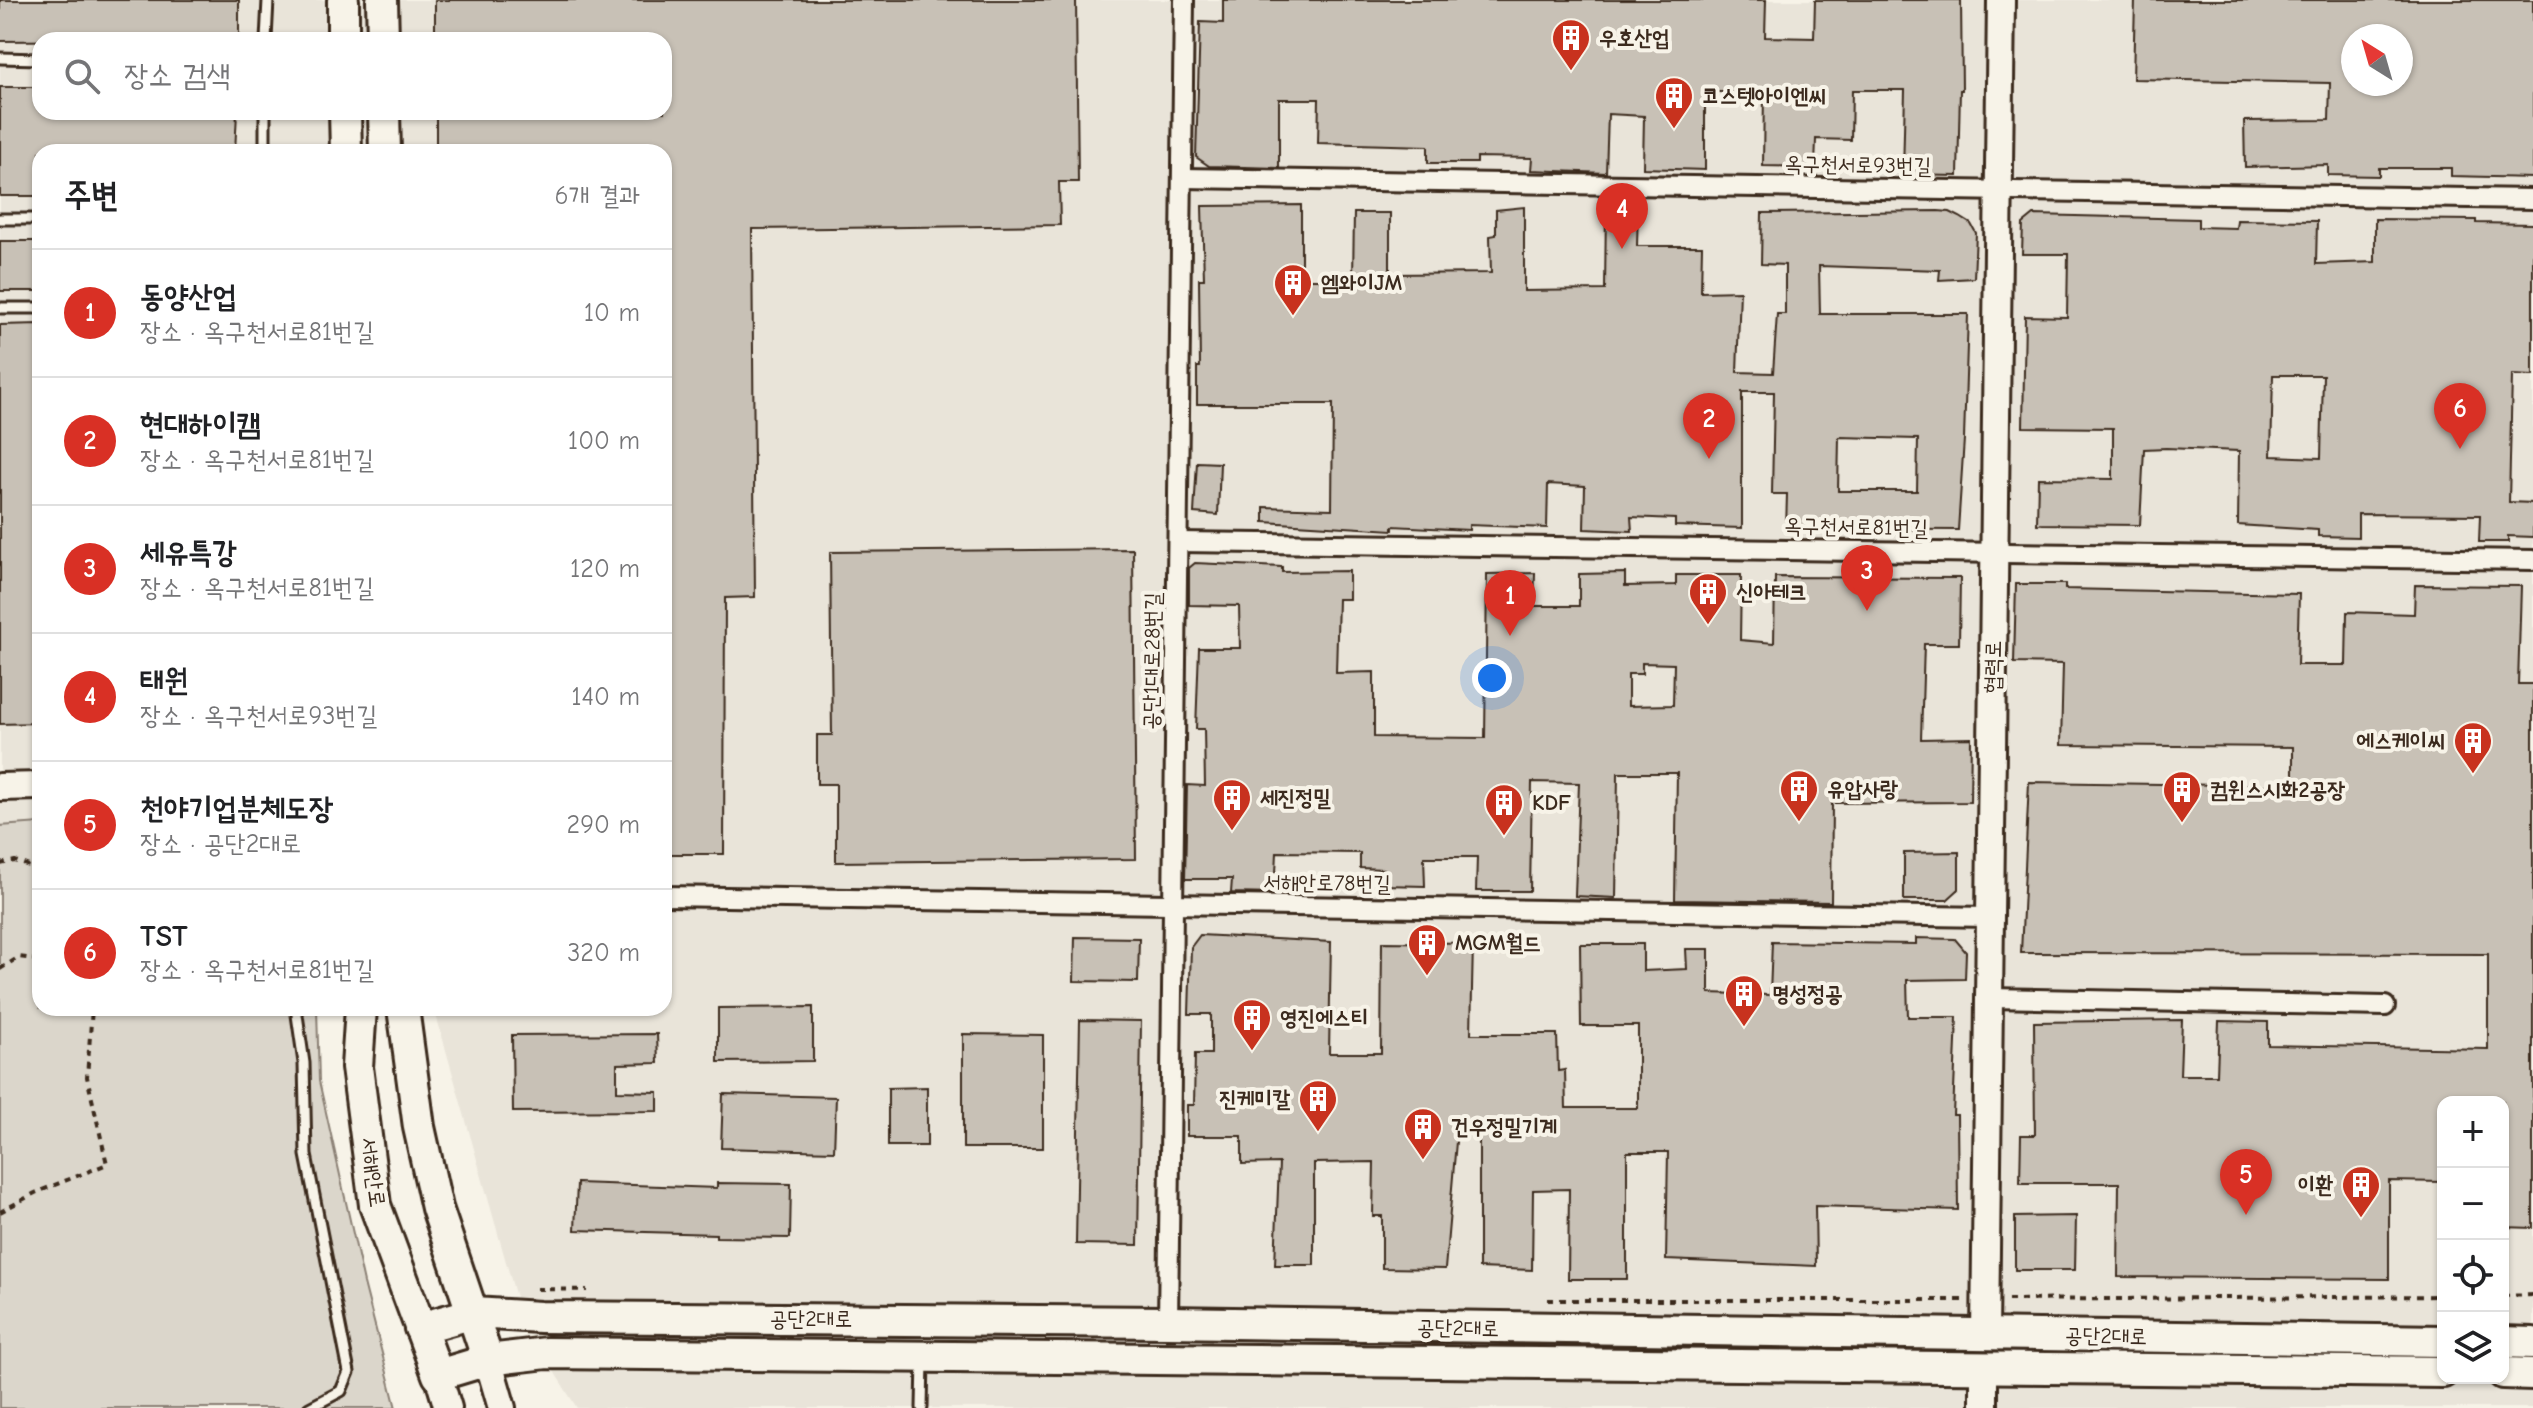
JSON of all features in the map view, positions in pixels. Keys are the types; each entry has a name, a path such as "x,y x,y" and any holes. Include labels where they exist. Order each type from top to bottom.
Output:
{"main road":[{"path":"343,0 343,32"},
{"path":"382,0 383,32"},
{"path":"345,120 346,144"},
{"path":"384,120 385,144"},
{"name":"서해안로","path":"360,1016 357,1067 375,1205 438,1375"},
{"path":"404,1016 419,1127 437,1208 488,1360 438,1375"},
{"name":"공단2대로","path":"420,1328 474,1313 540,1317 1168,1322 2437,1341"},
{"path":"1168,1322 1168,1358"},
{"path":"1984,1366 1985,1334"},
{"path":"2509,1342 2533,1343"},
{"name":"공단2대로","path":"488,1360 547,1353 923,1355 2437,1372"},
{"path":"2509,1373 2533,1374"}],"street":[{"name":"공단1대로28번길","path":"1168,1322 1184,0"},
{"name":"협력로","path":"1985,1334 2001,0"},
{"name":"옥구천서로93번길","path":"1182,178 2533,199"},
{"name":"옥구천서로81번길","path":"1178,542 2533,560"},
{"path":"0,787 32,786"},
{"name":"서해안로78번길","path":"672,896 1990,917"},
{"path":"1989,998 2385,1006"},
{"path":"488,1360 502,1408"},
{"path":"1984,1366 1984,1408"},
{"name":"서해안로","path":"438,1375 448,1408"}],"lane":[{"path":"266,32 268,0"},
{"path":"0,58 32,59"},
{"path":"265,120 265,144"},
{"path":"0,219 32,219"},
{"path":"0,308 32,308"},
{"path":"297,1016 304,1063 306,1155 349,1372 341,1391 309,1408"},
{"path":"922,1408 923,1355"}],"path":[{"path":"0,864 15,861 32,867"},
{"path":"0,969 19,957 32,959"},
{"path":"0,1212 35,1193 107,1164 87,1077 91,1016"},
{"path":"537,1289 601,1290"},
{"path":"2509,1296 2533,1295"},
{"path":"1546,1300 2437,1296"}],"shaded area":[{"path":"0,0 2533,0 2533,1408 577,1408 523,1322 436,1016 672,1016 672,144 32,144 32,855 0,853"},
{"path":"32,824 32,1016 317,1016 319,1081 364,1283 396,1408 0,1408 0,826"}],"building":[{"path":"0,0 239,0 239,32 32,32 32,41 0,41"},
{"path":"435,0 1076,0 1078,182 1059,182 1060,225 752,229 755,597 725,598 724,854 672,854 672,144 436,144 436,120 672,120 672,32 435,32"},
{"path":"1223,0 1766,0 1765,37 1814,38 1815,0 1961,0 1962,90 1958,176 1903,175 1905,90 1852,90 1851,140 1816,139 1815,167 1763,166 1764,92 1705,92 1705,170 1643,168 1644,116 1608,114 1606,173 1531,170 1532,158 1477,157 1477,163 1428,163 1428,146 1318,143 1319,99 1279,99 1279,168 1209,166 1196,157 1200,22 1223,23"},
{"path":"2135,0 2533,0 2533,178 2451,176 2451,168 2379,168 2379,176 2328,175 2328,165 2245,167 2244,121 2329,120 2330,83 2133,79"},
{"path":"0,87 32,87 32,120 237,120 235,144 32,144 32,196 0,196"},
{"path":"1301,205 1301,279 1353,279 1354,213 1390,213 1390,274 1491,273 1490,236 1496,235 1496,210 1524,207 1524,291 1605,290 1606,208 1638,208 1637,246 1702,246 1701,292 1740,291 1737,372 1773,373 1777,314 1785,314 1785,265 1761,264 1762,213 1950,212 1971,224 1976,233 1974,278 1939,280 1940,270 1819,266 1820,314 1968,314 1958,530 1786,529 1787,494 1772,494 1774,392 1742,392 1742,528 1675,526 1675,519 1631,517 1632,531 1584,529 1585,486 1548,484 1547,528 1469,525 1469,530 1393,526 1393,530 1264,522 1264,507 1332,509 1333,404 1197,404 1197,367 1200,367 1199,279 1204,279 1202,206","holes":["1839,437 1918,439 1917,491 1838,491"]},
{"path":"2034,215 2198,219 2198,227 2236,228 2237,220 2317,221 2316,264 2375,262 2375,219 2533,224 2533,376 2512,375 2509,502 2533,503 2533,537 2508,536 2508,542 2479,542 2480,515 2358,514 2358,537 2318,536 2318,530 2238,525 2239,451 2166,448 2144,449 2140,525 2037,524 2038,478 2113,479 2113,428 2023,427 2025,316 2067,317 2068,254 2022,254 2023,224","holes":["2273,375 2323,375 2321,458 2271,456"]},
{"path":"0,241 32,241 32,291 0,291"},
{"path":"32,324 32,723 0,724 0,325"},
{"path":"1197,462 1220,463 1218,515 1194,513"},
{"path":"1133,549 1136,859 836,862 836,784 817,784 817,735 832,735 830,552"},
{"path":"1195,563 1282,567 1282,572 1349,571 1349,599 1338,599 1336,673 1374,672 1374,737 1485,738 1487,574 1535,573 1534,606 1579,606 1579,574 1625,573 1625,586 1676,585 1676,575 1741,575 1740,640 1774,643 1775,577 1960,578 1959,644 1924,644 1921,739 1971,738 1970,802 1832,803 1831,902 1675,900 1677,773 1618,773 1616,898 1575,896 1579,783 1532,782 1530,891 1476,891 1477,857 1424,857 1425,886 1383,885 1383,869 1360,868 1360,853 1277,852 1275,894 1231,893 1232,879 1185,879 1187,785 1205,786 1204,729 1196,729 1199,648 1240,648 1239,606 1189,605 1189,568","holes":["1642,663 1674,664 1673,705 1628,706 1628,674 1642,674"]},
{"path":"2016,584 2065,584 2065,589 2299,594 2297,665 2346,665 2347,612 2414,614 2415,585 2521,586 2518,684 2533,684 2533,1228 2509,1227 2509,1096 2437,1096 2437,1182 2389,1181 2389,1279 2118,1277 2119,1183 2020,1183 2021,1135 2035,1135 2034,1022 2182,1020 2180,1075 2217,1075 2219,1021 2268,1022 2268,1045 2488,1049 2488,954 2021,953 2029,782 2293,786 2293,747 2061,745 2063,664 2014,663"},
{"path":"1959,852 1959,889 1947,900 1904,900 1904,853"},
{"path":"1200,935 1331,942 1329,1053 1381,1053 1382,942 1473,943 1471,1034 1557,1034 1558,1071 1565,1070 1566,1108 1638,1108 1638,1026 1581,1026 1580,944 1643,944 1643,971 1687,969 1686,949 1709,949 1709,993 1770,995 1772,942 1916,944 1916,938 1955,939 1966,952 1965,979 1907,980 1908,1017 1957,1017 1953,1115 1957,1115 1958,1210 1815,1206 1816,1266 1666,1260 1668,1152 1627,1152 1627,1279 1568,1279 1569,1189 1533,1190 1532,1270 1479,1268 1479,1131 1457,1130 1445,1269 1382,1268 1382,1216 1373,1216 1374,1162 1314,1163 1314,1265 1275,1265 1279,1163 1242,1164 1242,1136 1187,1136 1187,1105 1194,1105 1195,1054 1211,1054 1211,1014 1189,1014 1191,947"},
{"path":"1075,937 1139,938 1138,982 1074,981"},
{"path":"813,1007 813,1061 718,1062 718,1008"},
{"path":"1080,1020 1141,1021 1138,1245 1076,1244"},
{"path":"657,1034 658,1063 617,1064 617,1091 658,1092 658,1111 513,1112 512,1035"},
{"path":"963,1034 1043,1035 1043,1148 963,1148"},
{"path":"927,1087 927,1146 888,1146 888,1088"},
{"path":"723,1094 836,1097 834,1151 721,1148"},
{"path":"577,1183 717,1188 717,1183 791,1184 790,1238 575,1230"},
{"path":"2076,1216 2075,1270 2015,1270 2015,1217"}],"place":[{"name":"우호산업","path":"1571,72"},
{"name":"코스텟아이엔씨","path":"1674,130"},
{"name":"태원","path":"1622,249"},
{"name":"엠와이JM","path":"1293,317"},
{"name":"TST","path":"2460,449"},
{"name":"현대하이캠","path":"1709,459"},
{"name":"세유특강","path":"1867,611"},
{"name":"신아테크","path":"1708,626"},
{"name":"동양산업","path":"1510,636"},
{"name":"에스케이씨","path":"2473,775"},
{"name":"유압사랑","path":"1799,823"},
{"name":"컴윈스시화2공장","path":"2182,824"},
{"name":"세진정밀","path":"1232,832"},
{"name":"KDF","path":"1504,837"},
{"name":"MGM월드","path":"1427,977"},
{"name":"명성정공","path":"1744,1028"},
{"name":"영진에스티","path":"1252,1052"},
{"name":"진케미칼","path":"1318,1133"},
{"name":"건우정밀기계","path":"1423,1161"},
{"name":"천야기업분체도장","path":"2246,1215"},
{"name":"이환","path":"2361,1219"}]}
